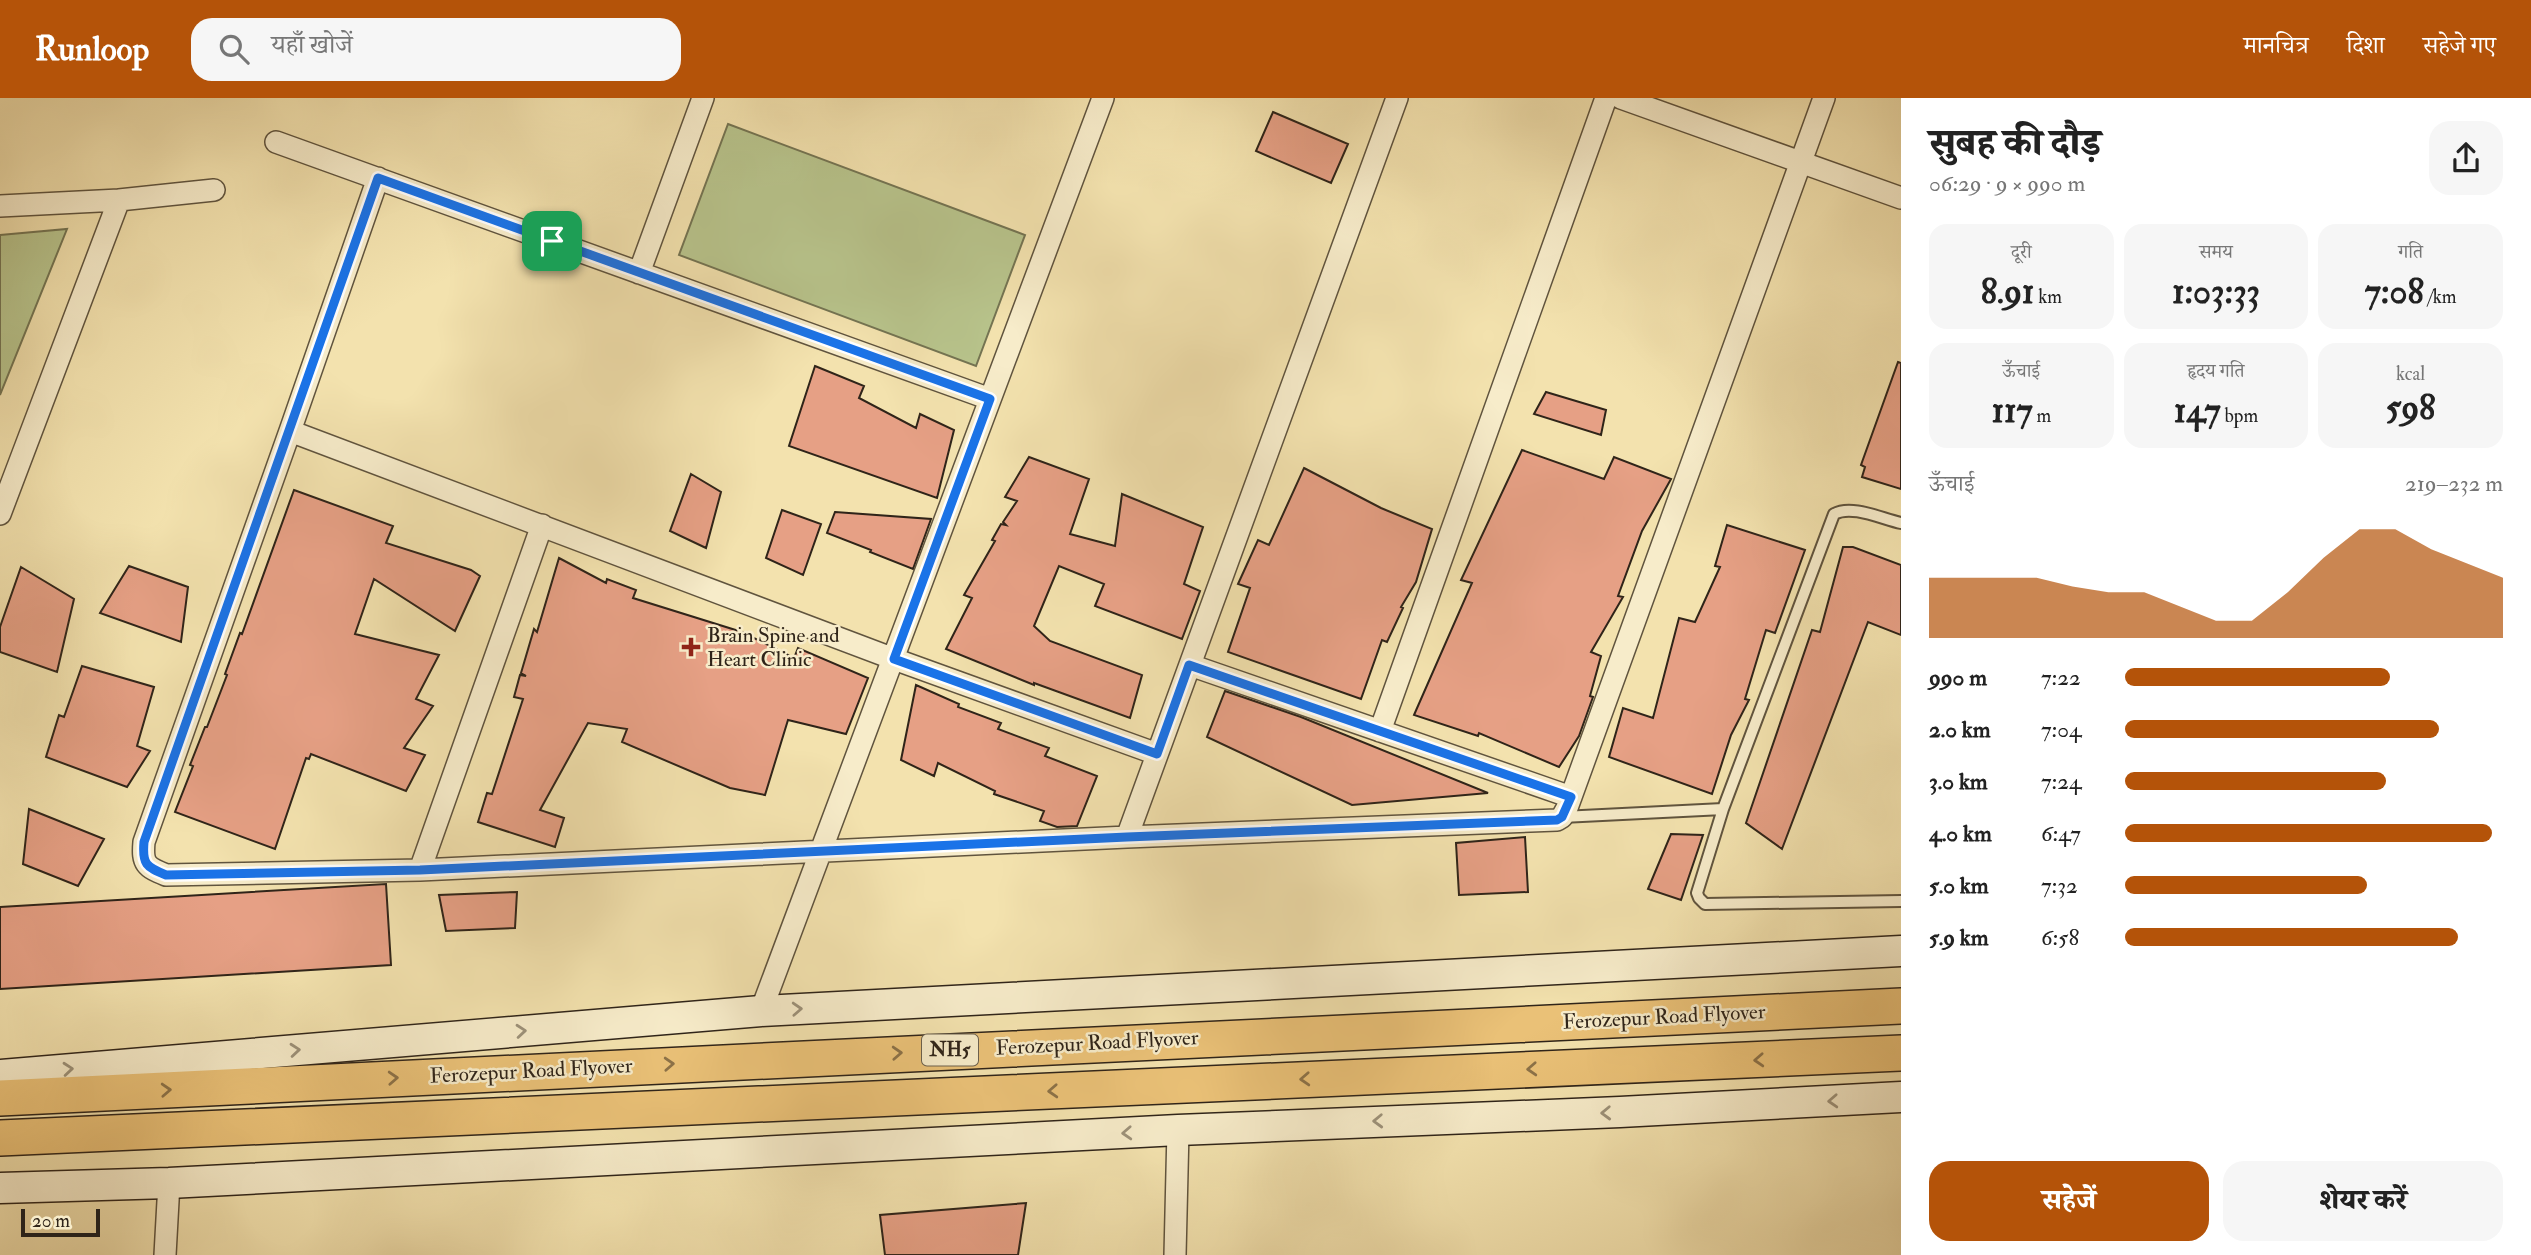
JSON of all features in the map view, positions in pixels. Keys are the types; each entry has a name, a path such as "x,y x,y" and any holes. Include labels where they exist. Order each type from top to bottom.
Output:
{"highway":[{"name":"Ferozepur Road Flyover","path":"0,1098 1901,1006"},
{"name":"Ferozepur Road Flyover","path":"0,1138 1901,1053"}],"main road":[{"path":"0,1075 761,1011 1901,951"},
{"path":"0,1188 169,1183 1178,1130 1620,1112 1901,1097"}],"street":[{"path":"639,273 702,98"},
{"path":"761,1011 1103,98"},
{"path":"1127,837 1397,98"},
{"path":"1380,731 1606,98"},
{"path":"1621,98 1901,198"},
{"path":"378,178 144,842 143,857 149,868 166,875 420,870 822,850 1557,820 1562,817 1571,797 1824,98"},
{"path":"276,142 990,399"},
{"path":"0,206 119,200 214,190"},
{"path":"0,514 119,200"},
{"path":"290,431 894,659 1157,754"},
{"path":"420,870 542,525"},
{"path":"1189,665 1571,797"},
{"path":"1175,1255 1178,1130"},
{"path":"165,1255 169,1183"}],"lane":[{"path":"1901,523 1854,511 1844,510 1834,514 1723,809 1697,893 1705,904 1901,901"},
{"path":"1562,817 1723,809"}],"green space":[{"path":"728,124 1025,235 976,366 679,255"},
{"path":"67,229 0,395 0,235"}],"building":[{"path":"1273,112 1348,144 1331,183 1256,151"},
{"path":"1898,362 1901,363 1901,489 1862,477 1865,467 1861,465"},
{"path":"815,366 864,386 859,398 916,428 920,414 954,430 937,498 789,446"},
{"path":"1546,392 1606,410 1601,435 1534,414"},
{"path":"1522,450 1604,479 1614,457 1671,479 1642,531 1618,596 1623,597 1591,652 1601,656 1590,696 1593,697 1579,736 1559,767 1479,733 1478,736 1414,715 1472,583 1461,580"},
{"path":"1029,457 1089,479 1070,534 1115,546 1122,494 1203,527 1184,584 1200,591 1182,639 1095,606 1104,584 1059,566 1034,626 1050,641 1142,675 1130,718 1034,685 946,649 972,598 964,595 995,541 992,540 1001,524 1006,525 1003,522 1017,501 1005,497"},
{"path":"1304,468 1381,508 1432,529 1416,582 1401,607 1403,608 1387,642 1382,640 1361,699 1228,652 1250,588 1238,584 1258,540 1269,545"},
{"path":"691,474 721,492 706,548 670,531"},
{"path":"294,490 393,526 386,543 471,570 480,576 455,631 374,579 355,634 439,655 416,699 433,706 404,748 425,755 406,791 311,754 309,759 306,758 275,849 175,812 193,766 190,765 227,675 225,674"},
{"path":"782,510 821,524 803,575 766,558"},
{"path":"835,512 931,519 913,569 827,533"},
{"path":"1727,525 1805,550 1775,633 1766,630 1745,699 1749,700 1731,735 1712,794 1609,757 1623,708 1653,718 1679,618 1695,622 1720,567 1715,566"},
{"path":"1843,547 1853,547 1901,565 1901,635 1868,622 1782,849 1746,823 1812,630 1820,632"},
{"path":"559,558 606,583 607,579 636,590 633,598 742,632 794,658 798,648 868,678 846,734 788,720 765,795 730,788 622,742 627,729 588,723 540,810 564,818 555,847 478,822 487,793 492,794 523,699 514,697 520,675 526,676 521,673 534,629 537,632"},
{"path":"129,566 188,587 181,642 100,613"},
{"path":"21,567 74,599 57,672 0,652 0,627"},
{"path":"82,666 154,687 137,746 150,751 127,787 46,757 59,715 64,717"},
{"path":"916,685 959,704 958,707 1001,723 998,729 1049,748 1045,756 1097,776 1077,826 1057,827 1040,821 1044,811 994,794 995,791 938,763 934,776 901,760"},
{"path":"1225,691 1301,717 1488,793 1352,805 1207,737"},
{"path":"29,809 104,839 78,886 23,864"},
{"path":"1671,834 1703,835 1681,900 1648,889"},
{"path":"1525,837 1528,892 1459,895 1456,843"},
{"path":"386,884 391,965 0,989 0,907"},
{"path":"517,892 515,928 446,931 439,895"},
{"path":"1026,1203 1018,1255 885,1255 880,1215"}],"place":[{"name":"Brain Spine and Heart Clinic","path":"691,647"}],"route":[{"path":"378,178 552,241 990,399 894,659 1157,754 1189,665 1571,797 1562,817 1557,820 822,850 420,870 166,875 149,868 143,857 144,842 378,178"}]}
